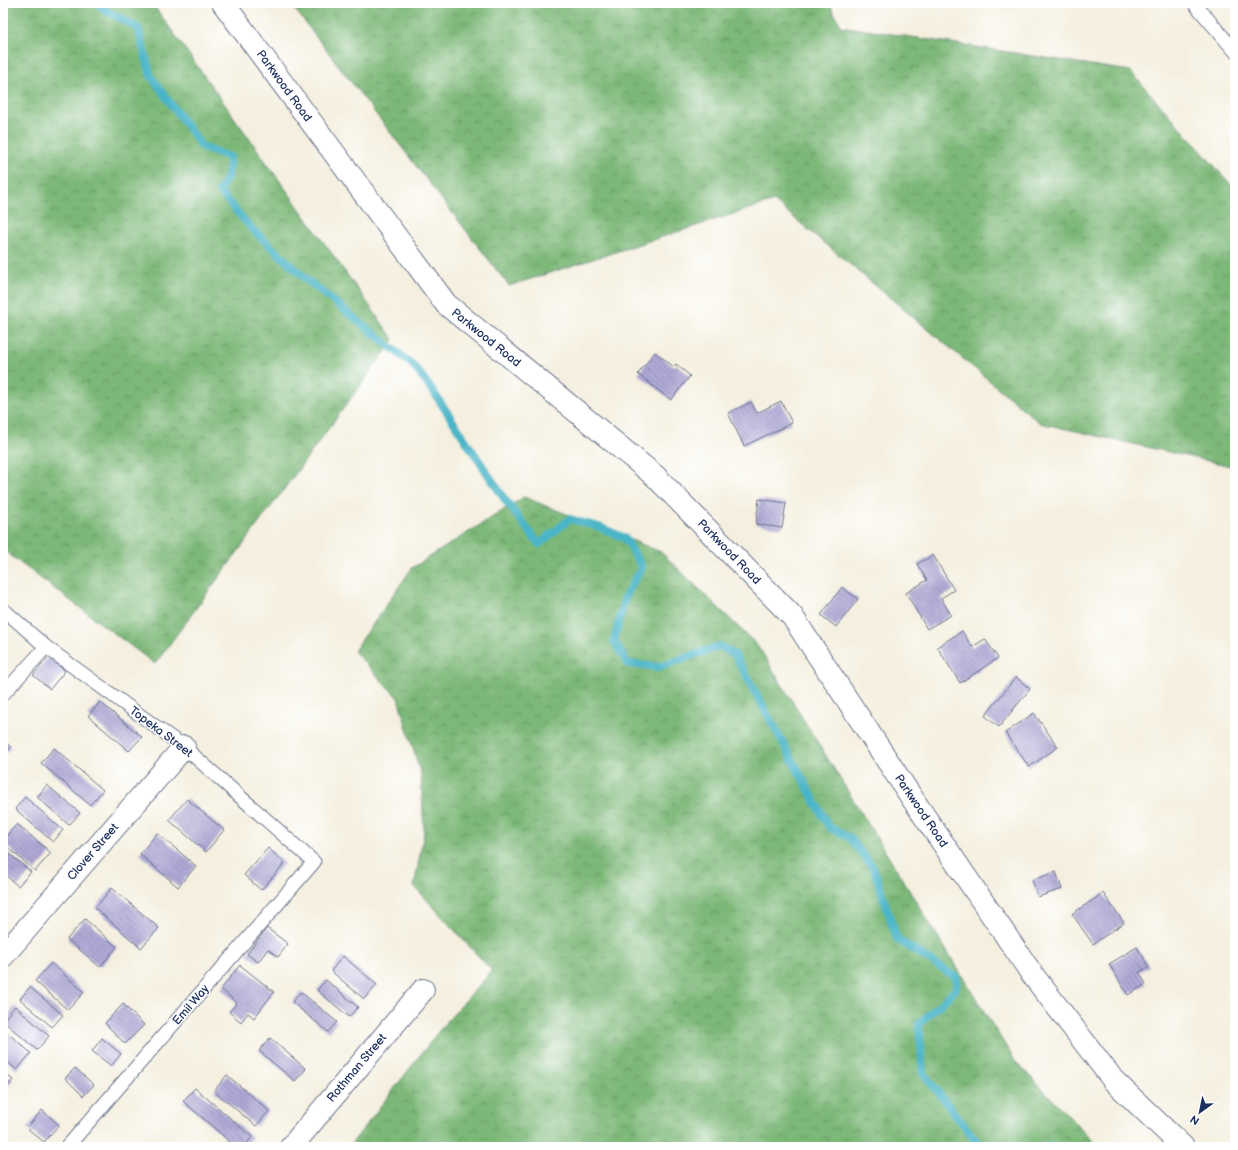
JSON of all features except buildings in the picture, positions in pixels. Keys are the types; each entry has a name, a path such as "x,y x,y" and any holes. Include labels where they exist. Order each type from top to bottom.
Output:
{"street":[{"name":"Parkwood Road","path":"223,3 446,304 655,476 792,616 914,801 1032,974 1114,1081 1183,1147"},
{"name":"Clover Street","path":"3,956 184,747"},
{"name":"Rothman Street","path":"291,1147 423,990"}],"lane":[{"path":"1194,3 1235,51"},
{"name":"Topeka Street","path":"3,609 46,647 184,747 314,862"},
{"path":"3,694 46,647"},
{"name":"Emil Way","path":"67,1147 314,862"}],"green space":[{"path":"3,3 152,3 394,340 155,664 3,550"},
{"path":"290,3 829,3 841,26 1130,71 1235,189 1235,467 1040,423 774,201 509,286"},
{"path":"524,497 661,552 758,646 1015,1061 1099,1147 349,1147 442,1027 492,971 414,886 424,833 421,775 398,698 354,651 412,568"}],"waterway":[{"path":"99,3 103,9 138,28 151,76 202,147 230,157 228,176 219,191 252,229 306,279 413,365 433,391 505,500 539,544 570,519 599,527 625,538 642,567 625,597 614,641 628,664 659,667 720,646 735,655 829,827 850,838 874,869 897,939 957,978 956,989 919,1024 923,1073 981,1147"}]}
